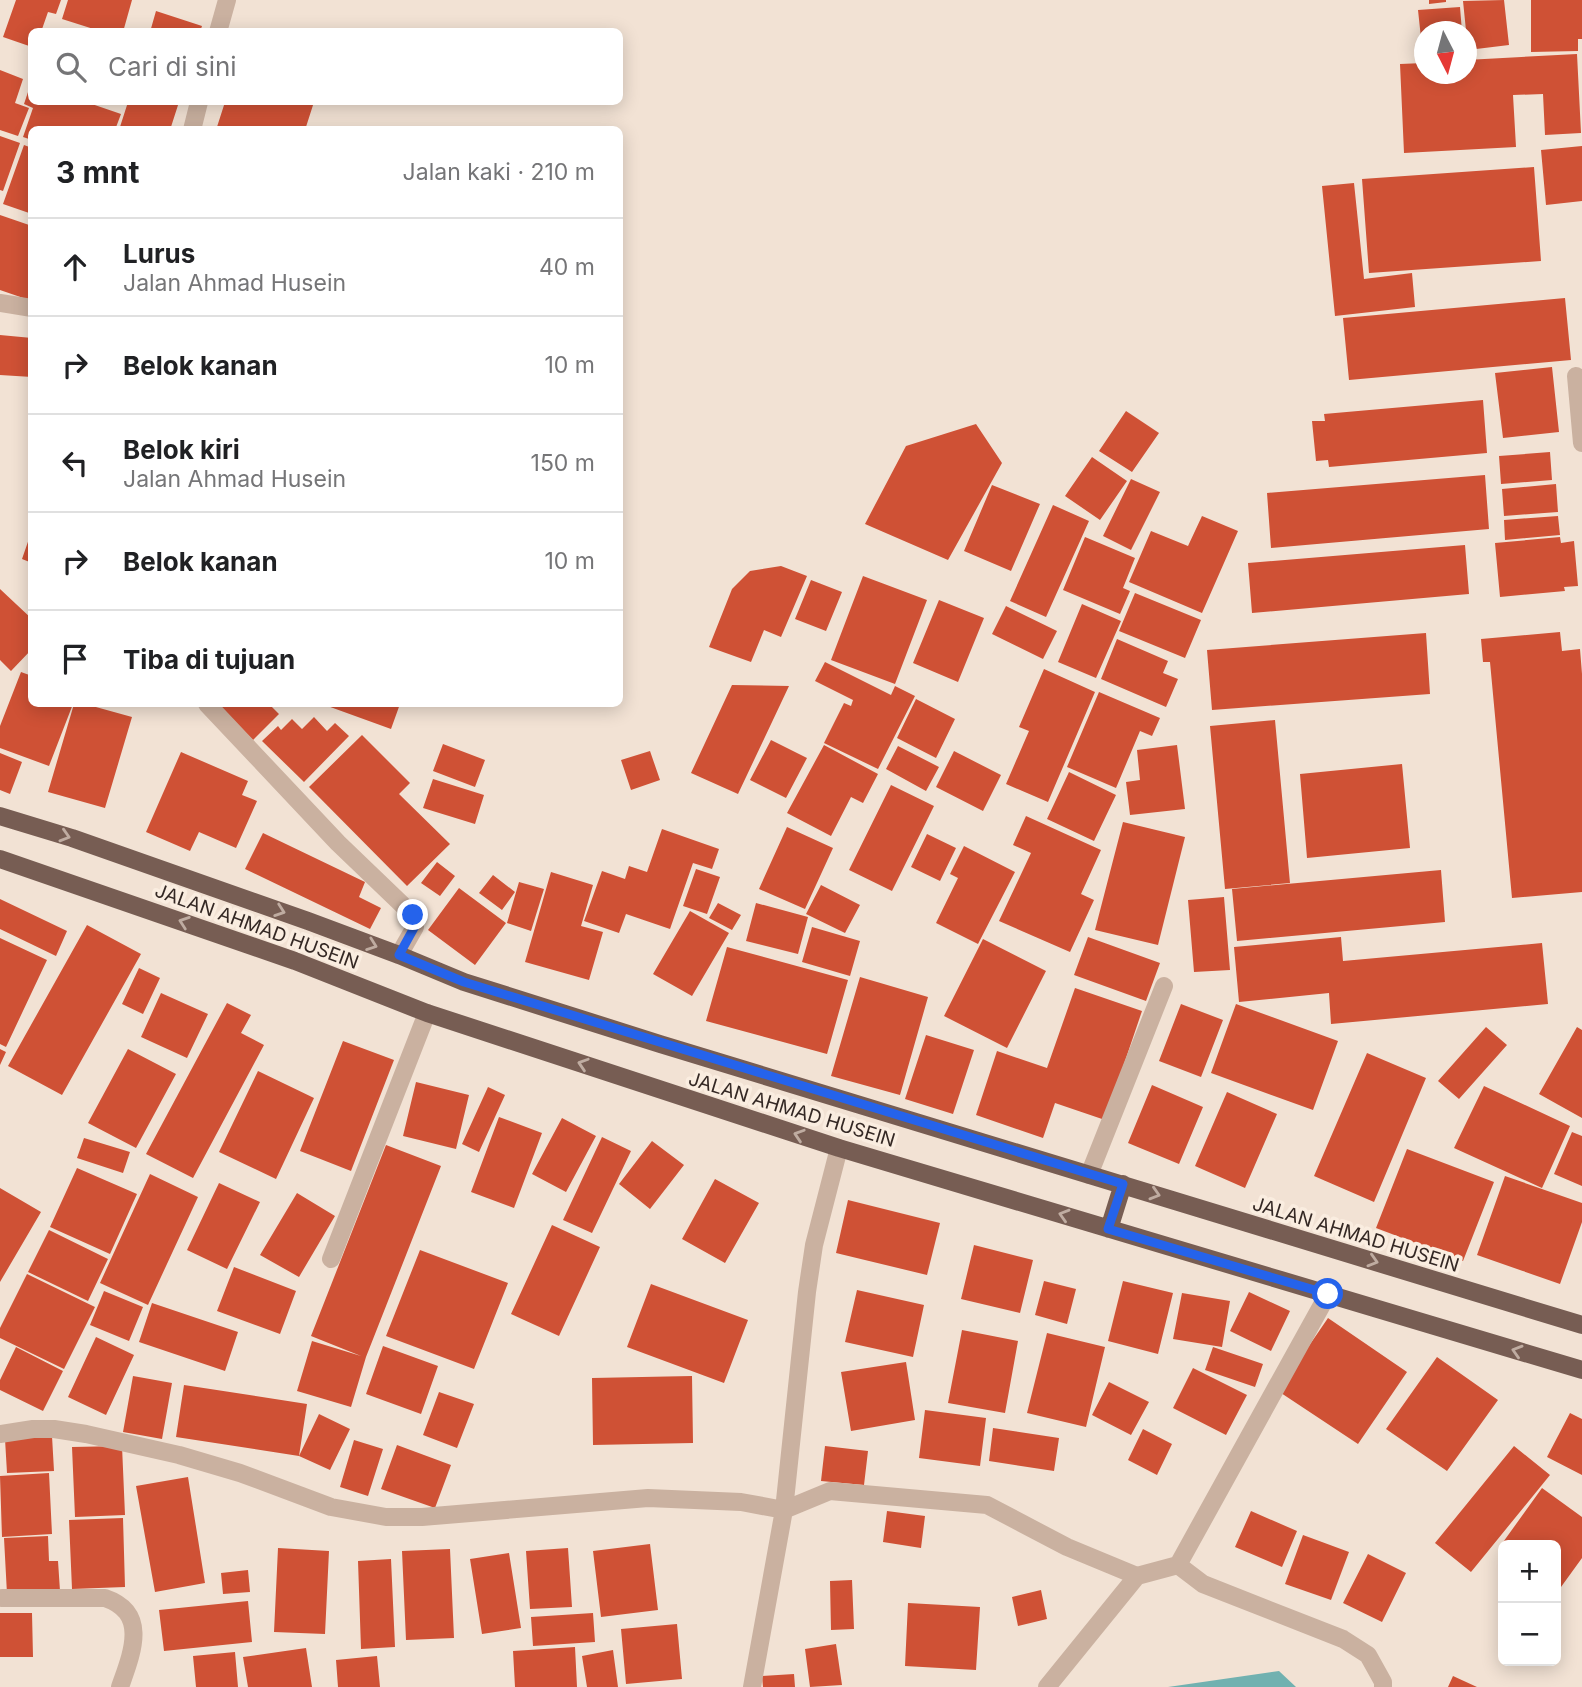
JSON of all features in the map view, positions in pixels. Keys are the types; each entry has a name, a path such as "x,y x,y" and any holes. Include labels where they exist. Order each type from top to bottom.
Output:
{"main road":[{"name":"JALAN AHMAD HUSEIN","path":"0,816 72,838 399,955 464,982 1089,1175 1580,1319"},
{"name":"JALAN AHMAD HUSEIN","path":"0,859 295,961 427,1013 839,1148 1582,1370"},
{"path":"1108,1229 1123,1184"}],"street":[{"path":"219,28 227,0"},
{"path":"193,126 198,105"},
{"path":"0,303 28,307"},
{"path":"1576,376 1582,443"},
{"path":"210,707 338,843 413,915 415,926 399,955"},
{"path":"1089,1175 1164,986"},
{"path":"331,1259 427,1013"},
{"path":"752,1687 784,1510 810,1268 839,1148"},
{"path":"1047,1687 1138,1576 1178,1565 1328,1294"},
{"path":"0,1434 54,1429 127,1443 240,1473 331,1507 386,1517 422,1517 648,1498 741,1502 784,1510 830,1491 988,1505 1067,1547 1138,1576"},
{"path":"1178,1565 1203,1584 1343,1639 1368,1656 1383,1682 1383,1687"},
{"path":"2,1598 104,1598 127,1610 134,1630 129,1661 120,1687"}],"water":[{"path":"1279,1671 1296,1687 1168,1687"}],"building":[{"path":"16,0 61,0 56,14 48,12 42,28 28,28 28,46 3,37"},
{"path":"68,0 132,0 124,28 90,28 62,19"},
{"path":"1429,0 1446,0 1446,2 1429,4"},
{"path":"1504,0 1509,45 1477,49 1477,21 1465,21 1463,1"},
{"path":"1531,0 1582,0 1582,39 1578,39 1578,51 1531,52"},
{"path":"1460,7 1461,21 1419,21 1418,10"},
{"path":"156,11 202,26 201,28 151,28"},
{"path":"1577,54 1581,133 1545,135 1543,94 1513,95 1516,147 1404,153 1400,64 1414,63 1414,84 1477,84 1477,59"},
{"path":"0,70 23,79 15,103 29,108 18,136 0,130"},
{"path":"28,92 28,105 95,105 121,114 116,126 28,126 28,139 23,137 33,108 24,104"},
{"path":"127,105 178,105 171,126 120,126"},
{"path":"224,105 313,105 306,126 217,126"},
{"path":"0,136 20,143 3,191 0,190"},
{"path":"24,145 28,146 28,213 3,204"},
{"path":"1582,146 1582,201 1546,205 1541,150"},
{"path":"1534,167 1541,261 1369,273 1362,179"},
{"path":"1354,183 1364,279 1412,273 1415,307 1335,316 1322,186"},
{"path":"0,215 28,225 28,300 0,290"},
{"path":"1565,298 1571,360 1349,380 1343,318"},
{"path":"0,335 28,338 28,377 0,375"},
{"path":"1552,367 1559,432 1503,438 1495,373"},
{"path":"1483,400 1487,453 1329,467 1328,460 1316,461 1312,421 1325,421 1324,414"},
{"path":"1126,411 1159,433 1132,472 1099,451"},
{"path":"976,424 1002,463 948,560 865,524 906,446"},
{"path":"1550,452 1552,480 1501,484 1499,456"},
{"path":"1092,457 1127,481 1100,520 1065,496"},
{"path":"1485,475 1489,529 1271,548 1267,493"},
{"path":"1131,479 1160,492 1131,550 1103,536"},
{"path":"1556,484 1558,512 1504,516 1502,489"},
{"path":"992,485 1040,504 1011,571 964,551"},
{"path":"1053,505 1089,521 1046,617 1010,601"},
{"path":"1202,516 1238,531 1202,613 1129,582 1151,531 1188,546"},
{"path":"1558,516 1560,535 1505,540 1504,520"},
{"path":"1085,537 1135,558 1123,588 1130,591 1120,614 1063,590"},
{"path":"1560,537 1561,543 1574,541 1578,586 1564,587 1565,591 1500,597 1495,543"},
{"path":"28,542 28,561 22,559"},
{"path":"1465,545 1469,594 1252,613 1248,563"},
{"path":"781,566 807,576 781,637 764,630 751,662 709,647 732,589 750,571"},
{"path":"863,576 927,600 895,684 831,660"},
{"path":"811,580 842,592 826,631 795,619"},
{"path":"0,589 28,615 28,653 11,671 0,660"},
{"path":"1135,593 1201,620 1185,658 1119,631"},
{"path":"939,600 984,618 958,682 913,663"},
{"path":"1082,604 1121,621 1096,678 1058,662"},
{"path":"1006,606 1057,631 1043,659 992,634"},
{"path":"1560,632 1562,651 1580,649 1582,892 1512,898 1490,662 1483,662 1481,639"},
{"path":"1426,633 1430,694 1212,710 1207,650"},
{"path":"1117,639 1168,661 1163,673 1178,679 1166,707 1101,679"},
{"path":"825,662 891,695 895,686 915,696 878,769 824,743 844,703 851,706 853,700 815,681"},
{"path":"1044,669 1095,692 1048,802 1006,784 1029,731 1019,727"},
{"path":"21,672 28,675 28,707 72,707 49,766 0,748 0,726"},
{"path":"732,685 789,686 738,794 691,773"},
{"path":"1099,692 1160,718 1152,736 1140,731 1116,788 1067,767"},
{"path":"916,699 955,719 936,758 897,738"},
{"path":"73,707 96,707 132,717 105,808 48,792"},
{"path":"219,707 272,707 279,714 253,740"},
{"path":"330,707 399,707 391,729"},
{"path":"314,717 327,731 335,723 349,736 304,782 262,741 278,726 281,730 292,719 302,729"},
{"path":"1275,720 1290,883 1225,889 1210,726"},
{"path":"362,735 410,783 399,794 450,844 407,886 309,787"},
{"path":"771,740 807,758 786,798 750,780"},
{"path":"443,744 485,760 475,787 433,771"},
{"path":"824,745 878,774 863,803 851,797 831,836 787,813"},
{"path":"1177,745 1185,809 1130,815 1126,782 1140,780 1137,750"},
{"path":"898,746 939,767 926,791 886,769"},
{"path":"650,751 660,780 631,790 621,760"},
{"path":"954,751 1001,775 983,811 936,787"},
{"path":"181,752 248,781 242,795 257,801 236,848 199,832 190,851 146,832"},
{"path":"0,753 22,762 10,794 0,790"},
{"path":"1402,764 1410,848 1307,858 1300,774"},
{"path":"1069,772 1116,795 1094,841 1047,819"},
{"path":"433,779 484,795 475,824 423,808"},
{"path":"891,785 934,806 892,891 849,870"},
{"path":"1026,816 1101,850 1081,894 1094,900 1070,952 999,921 1031,853 1013,845"},
{"path":"1123,822 1185,837 1158,945 1095,930"},
{"path":"787,827 833,848 805,909 759,889"},
{"path":"662,829 719,849 712,869 693,863 670,929 626,914 619,933 584,921 602,871 625,879 629,866 647,872"},
{"path":"263,833 365,882 359,897 381,908 370,929 245,869"},
{"path":"927,834 956,848 940,881 911,867"},
{"path":"964,846 1015,872 978,944 936,923 958,878 950,874"},
{"path":"437,862 455,876 440,896 421,883"},
{"path":"696,869 720,877 707,914 683,906"},
{"path":"1441,870 1445,922 1237,941 1232,889"},
{"path":"551,872 593,885 581,926 603,932 589,980 525,962"},
{"path":"493,875 515,892 502,910 479,893"},
{"path":"519,882 544,889 531,931 507,923"},
{"path":"821,885 860,905 845,933 806,914"},
{"path":"459,888 506,923 475,965 428,930"},
{"path":"1224,897 1230,970 1194,972 1188,900"},
{"path":"0,899 67,931 56,956 0,929"},
{"path":"718,903 741,915 732,930 709,918"},
{"path":"756,903 808,917 798,954 746,941"},
{"path":"690,911 729,933 692,996 653,974"},
{"path":"87,925 141,954 62,1095 8,1066"},
{"path":"812,927 860,941 850,976 802,962"},
{"path":"1088,937 1160,963 1146,1001 1074,975"},
{"path":"1341,937 1343,961 1542,943 1548,1004 1331,1024 1329,993 1239,1002 1234,947"},
{"path":"0,938 47,960 6,1047 0,1044"},
{"path":"983,939 1046,971 1007,1048 944,1016"},
{"path":"727,947 848,980 827,1054 706,1021"},
{"path":"139,968 160,978 143,1014 122,1004"},
{"path":"860,977 928,997 900,1095 831,1076"},
{"path":"1075,988 1142,1011 1105,1120 1055,1103 1043,1138 976,1115 997,1051 1047,1068"},
{"path":"161,993 208,1014 187,1058 141,1037"},
{"path":"227,1003 251,1015 241,1033 264,1045 193,1178 146,1154"},
{"path":"1181,1004 1223,1020 1201,1077 1159,1061"},
{"path":"1236,1004 1338,1041 1313,1110 1211,1073"},
{"path":"1486,1027 1507,1045 1459,1099 1438,1081"},
{"path":"1577,1027 1582,1030 1582,1118 1539,1094"},
{"path":"926,1035 974,1050 953,1114 905,1099"},
{"path":"343,1041 394,1060 351,1171 300,1151"},
{"path":"0,1049 6,1052 0,1065"},
{"path":"128,1049 176,1074 136,1148 88,1123"},
{"path":"1367,1053 1426,1078 1374,1202 1314,1176"},
{"path":"258,1071 314,1098 276,1179 219,1152"},
{"path":"416,1082 469,1095 456,1149 403,1136"},
{"path":"1152,1085 1203,1107 1179,1164 1128,1143"},
{"path":"1484,1086 1570,1126 1542,1188 1454,1148"},
{"path":"488,1087 505,1095 479,1152 462,1144"},
{"path":"1227,1092 1277,1114 1245,1188 1195,1166"},
{"path":"499,1117 542,1133 514,1208 471,1192"},
{"path":"562,1118 596,1136 566,1192 532,1174"},
{"path":"1572,1132 1582,1136 1582,1186 1554,1174"},
{"path":"602,1137 631,1151 592,1233 563,1220"},
{"path":"84,1138 130,1152 123,1173 77,1158"},
{"path":"652,1141 684,1165 650,1209 619,1184"},
{"path":"386,1145 441,1166 366,1357 351,1407 297,1391 312,1341 361,1356 311,1336"},
{"path":"1407,1149 1494,1182 1463,1261 1376,1228"},
{"path":"77,1168 137,1194 110,1254 50,1227"},
{"path":"150,1174 198,1197 148,1305 100,1283"},
{"path":"1505,1176 1582,1203 1582,1222 1560,1284 1477,1255"},
{"path":"715,1179 759,1203 725,1263 682,1239"},
{"path":"219,1183 260,1202 227,1269 187,1250"},
{"path":"0,1188 41,1212 0,1282"},
{"path":"297,1193 335,1216 299,1277 260,1255"},
{"path":"848,1200 940,1223 927,1275 836,1253"},
{"path":"552,1225 600,1247 559,1336 511,1314"},
{"path":"49,1230 108,1259 88,1301 28,1272"},
{"path":"974,1245 1033,1260 1020,1313 961,1299"},
{"path":"420,1250 508,1283 474,1369 386,1336"},
{"path":"234,1267 296,1291 280,1334 217,1311"},
{"path":"27,1274 95,1307 64,1369 0,1338 0,1328"},
{"path":"1044,1281 1076,1289 1067,1324 1035,1315"},
{"path":"1123,1281 1173,1293 1158,1354 1108,1341"},
{"path":"651,1284 748,1320 724,1383 627,1347"},
{"path":"857,1290 924,1305 913,1357 845,1342"},
{"path":"104,1291 143,1307 129,1341 90,1325"},
{"path":"1249,1292 1290,1311 1271,1351 1230,1331"},
{"path":"1182,1293 1230,1301 1222,1347 1173,1339"},
{"path":"152,1303 238,1332 225,1371 139,1342"},
{"path":"1328,1318 1407,1372 1358,1444 1278,1391"},
{"path":"962,1330 1018,1341 1005,1413 948,1403"},
{"path":"1047,1333 1105,1347 1086,1427 1027,1413"},
{"path":"96,1337 134,1355 106,1415 68,1397"},
{"path":"383,1346 438,1366 421,1414 366,1394"},
{"path":"16,1347 63,1371 43,1411 0,1390 0,1380"},
{"path":"1213,1347 1263,1364 1255,1387 1205,1370"},
{"path":"1437,1357 1498,1400 1447,1471 1386,1429"},
{"path":"906,1362 915,1420 851,1431 841,1372"},
{"path":"1193,1368 1247,1395 1226,1435 1173,1408"},
{"path":"133,1376 172,1383 162,1439 123,1432"},
{"path":"692,1376 693,1443 593,1445 592,1378"},
{"path":"1109,1382 1149,1402 1131,1435 1092,1415"},
{"path":"184,1385 307,1404 299,1456 176,1437"},
{"path":"439,1392 474,1404 457,1448 423,1435"},
{"path":"925,1410 986,1418 980,1466 919,1458"},
{"path":"1570,1413 1582,1419 1582,1475 1547,1457"},
{"path":"319,1414 350,1429 330,1470 299,1456"},
{"path":"993,1428 1059,1438 1054,1471 989,1461"},
{"path":"1143,1429 1172,1444 1157,1475 1128,1460"},
{"path":"52,1436 54,1471 7,1473 5,1439"},
{"path":"354,1440 383,1449 368,1496 340,1487"},
{"path":"397,1445 451,1465 435,1508 381,1489"},
{"path":"122,1446 125,1515 75,1517 72,1447"},
{"path":"825,1446 868,1451 864,1485 821,1481"},
{"path":"1514,1446 1550,1475 1471,1572 1435,1543"},
{"path":"49,1473 52,1534 2,1537 0,1476"},
{"path":"188,1477 205,1583 155,1592 136,1486"},
{"path":"1542,1488 1582,1517 1582,1558 1561,1587 1561,1540 1505,1540"},
{"path":"887,1511 925,1516 921,1548 883,1542"},
{"path":"1251,1511 1297,1531 1282,1567 1235,1547"},
{"path":"123,1518 125,1587 72,1589 69,1520"},
{"path":"1303,1535 1349,1552 1331,1600 1285,1584"},
{"path":"48,1536 49,1561 58,1561 60,1591 7,1594 4,1538"},
{"path":"650,1544 658,1610 601,1617 593,1551"},
{"path":"278,1548 329,1551 325,1634 274,1632"},
{"path":"568,1548 572,1607 530,1609 526,1551"},
{"path":"450,1549 454,1638 406,1640 402,1551"},
{"path":"509,1553 521,1628 482,1634 470,1559"},
{"path":"1368,1554 1406,1573 1382,1622 1343,1603"},
{"path":"391,1559 395,1647 361,1649 358,1561"},
{"path":"248,1570 250,1592 223,1594 221,1573"},
{"path":"852,1580 854,1629 831,1630 830,1581"},
{"path":"1041,1590 1047,1619 1018,1626 1012,1597"},
{"path":"248,1601 252,1642 164,1651 159,1610"},
{"path":"908,1603 980,1607 976,1670 905,1666"},
{"path":"0,1613 32,1613 33,1657 0,1657"},
{"path":"593,1613 595,1642 533,1646 531,1617"},
{"path":"677,1624 682,1679 626,1684 621,1629"},
{"path":"836,1644 842,1685 810,1687 805,1649"},
{"path":"575,1647 577,1687 515,1687 513,1651"},
{"path":"306,1648 312,1687 248,1687 243,1657"},
{"path":"613,1650 618,1687 587,1687 582,1656"},
{"path":"235,1652 238,1687 196,1687 193,1656"},
{"path":"377,1656 380,1687 338,1687 336,1660"},
{"path":"794,1674 795,1687 763,1687 762,1676"},
{"path":"1453,1676 1477,1687 1448,1687"}],"route":[{"path":"413,915 415,926 399,955 464,982 1123,1184 1108,1229 1328,1294"}]}
